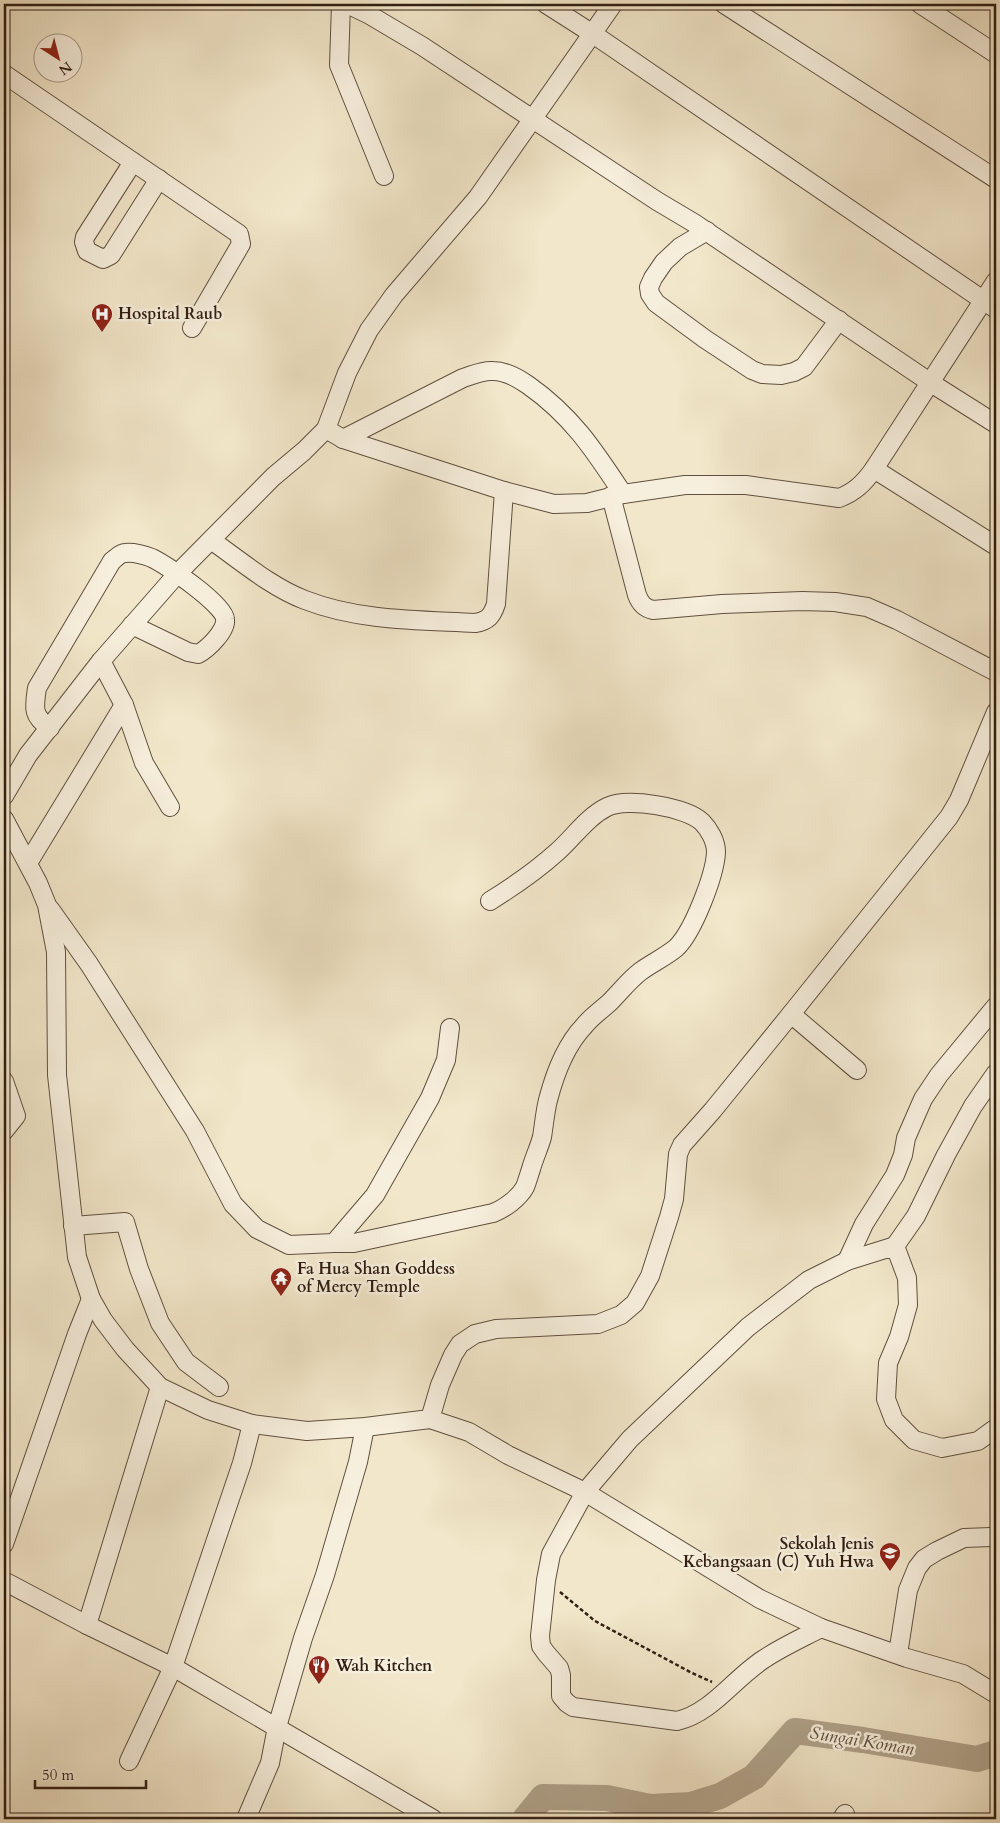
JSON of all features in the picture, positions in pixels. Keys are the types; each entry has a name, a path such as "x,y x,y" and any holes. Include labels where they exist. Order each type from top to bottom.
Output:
{"street":[{"path":"341,4 339,66 384,176"},
{"path":"347,4 368,14 422,46 707,232 931,383 996,424"},
{"path":"546,4 990,304"},
{"path":"4,796 28,755 101,661 132,625 178,574 273,477 304,451 326,429 347,373 369,330 394,295 478,197 613,4"},
{"path":"724,4 996,179"},
{"path":"920,4 996,54"},
{"path":"4,74 239,234 242,239 241,244 192,328"},
{"path":"133,162 85,237 84,242 87,251 103,259 111,255 159,179"},
{"path":"707,232 680,247 664,262 649,287 650,294 656,303 705,339 757,372 781,375 804,367 839,320"},
{"path":"326,429 343,439 504,491 554,504 587,503 617,495 685,485 746,485 839,498 850,494 863,484 874,469 931,383 990,304 996,281"},
{"path":"343,439 463,378 482,372 507,373 544,397 565,415 581,433 617,495 637,595 648,609 802,601 835,602 867,607 897,620 996,672"},
{"path":"874,469 996,546"},
{"path":"211,540 268,581 311,602 343,612 373,617 475,623 491,616 496,604 504,491"},
{"path":"50,728 38,718 34,705 37,688 112,561 121,554 137,554 151,558 178,574 221,608 226,618 224,627 206,650 198,654 188,652 132,625"},
{"path":"101,661 124,705 144,763 170,808"},
{"path":"28,863 124,705"},
{"path":"430,1419 440,1385 453,1354 460,1344 476,1334 496,1329 563,1324 598,1324 621,1315 635,1303 650,1276 669,1217 674,1199 678,1154 682,1145 713,1110 949,818 959,800 996,712"},
{"path":"4,776 28,755"},
{"path":"4,819 28,863 47,904 89,964 196,1131 233,1204 257,1229 289,1245 334,1242 354,1243 493,1213 502,1209 524,1188 541,1138 549,1099 566,1049 585,1024 610,1002 628,982 642,970 675,948 686,936 696,917 713,867 716,851 715,842 710,831 701,821 688,814 666,807 640,804 623,803 608,806 594,816 533,873 490,901"},
{"path":"4,842 28,863"},
{"path":"47,904 56,952 57,1075 77,1257 91,1299 103,1320 160,1387 208,1410 252,1424 307,1431 365,1427 430,1419 469,1432 508,1455 585,1492 760,1599 821,1628 963,1674 989,1688 996,1694"},
{"path":"847,1261 864,1224 895,1175 903,1155 906,1138 923,1099 939,1075 996,1006"},
{"path":"791,1014 857,1070"},
{"path":"334,1242 375,1195 430,1098 446,1060 450,1028"},
{"path":"821,1628 763,1659 700,1712 677,1721 567,1704 561,1696 559,1668 541,1646 540,1636 540,1621 551,1554 585,1492 630,1439 748,1327 809,1280 847,1261 895,1246 916,1216 973,1106 996,1073"},
{"path":"4,1080 16,1116 4,1131"},
{"path":"73,1226 125,1222 139,1269 160,1323 186,1362 219,1387"},
{"path":"895,1246 907,1278 908,1305 899,1337 888,1363 886,1399 894,1420 914,1440 942,1448 978,1441 996,1428"},
{"path":"4,1544 91,1299"},
{"path":"87,1625 160,1387"},
{"path":"129,1761 173,1667 242,1463 252,1424"},
{"path":"246,1819 270,1763 277,1727 303,1638 325,1575 358,1462 365,1427"},
{"path":"898,1654 908,1590 917,1568 924,1559 937,1550 964,1538 991,1537"},
{"path":"4,1581 87,1625 173,1667 433,1819"}],"path":[{"path":"546,1580 595,1620 692,1673 727,1689"}],"waterway":[{"name":"Sungai Koman","path":"525,1819 543,1797 607,1798 650,1807 691,1805 720,1796 754,1777 795,1731 977,1759 996,1753"}],"place":[{"name":"Hospital Raub","path":"102,333"},
{"name":"Fa Hua Shan Goddess of Mercy Temple","path":"281,1297"},
{"name":"Sekolah Jenis Kebangsaan (C) Yuh Hwa","path":"890,1572"},
{"name":"Wah Kitchen","path":"319,1685"}]}
